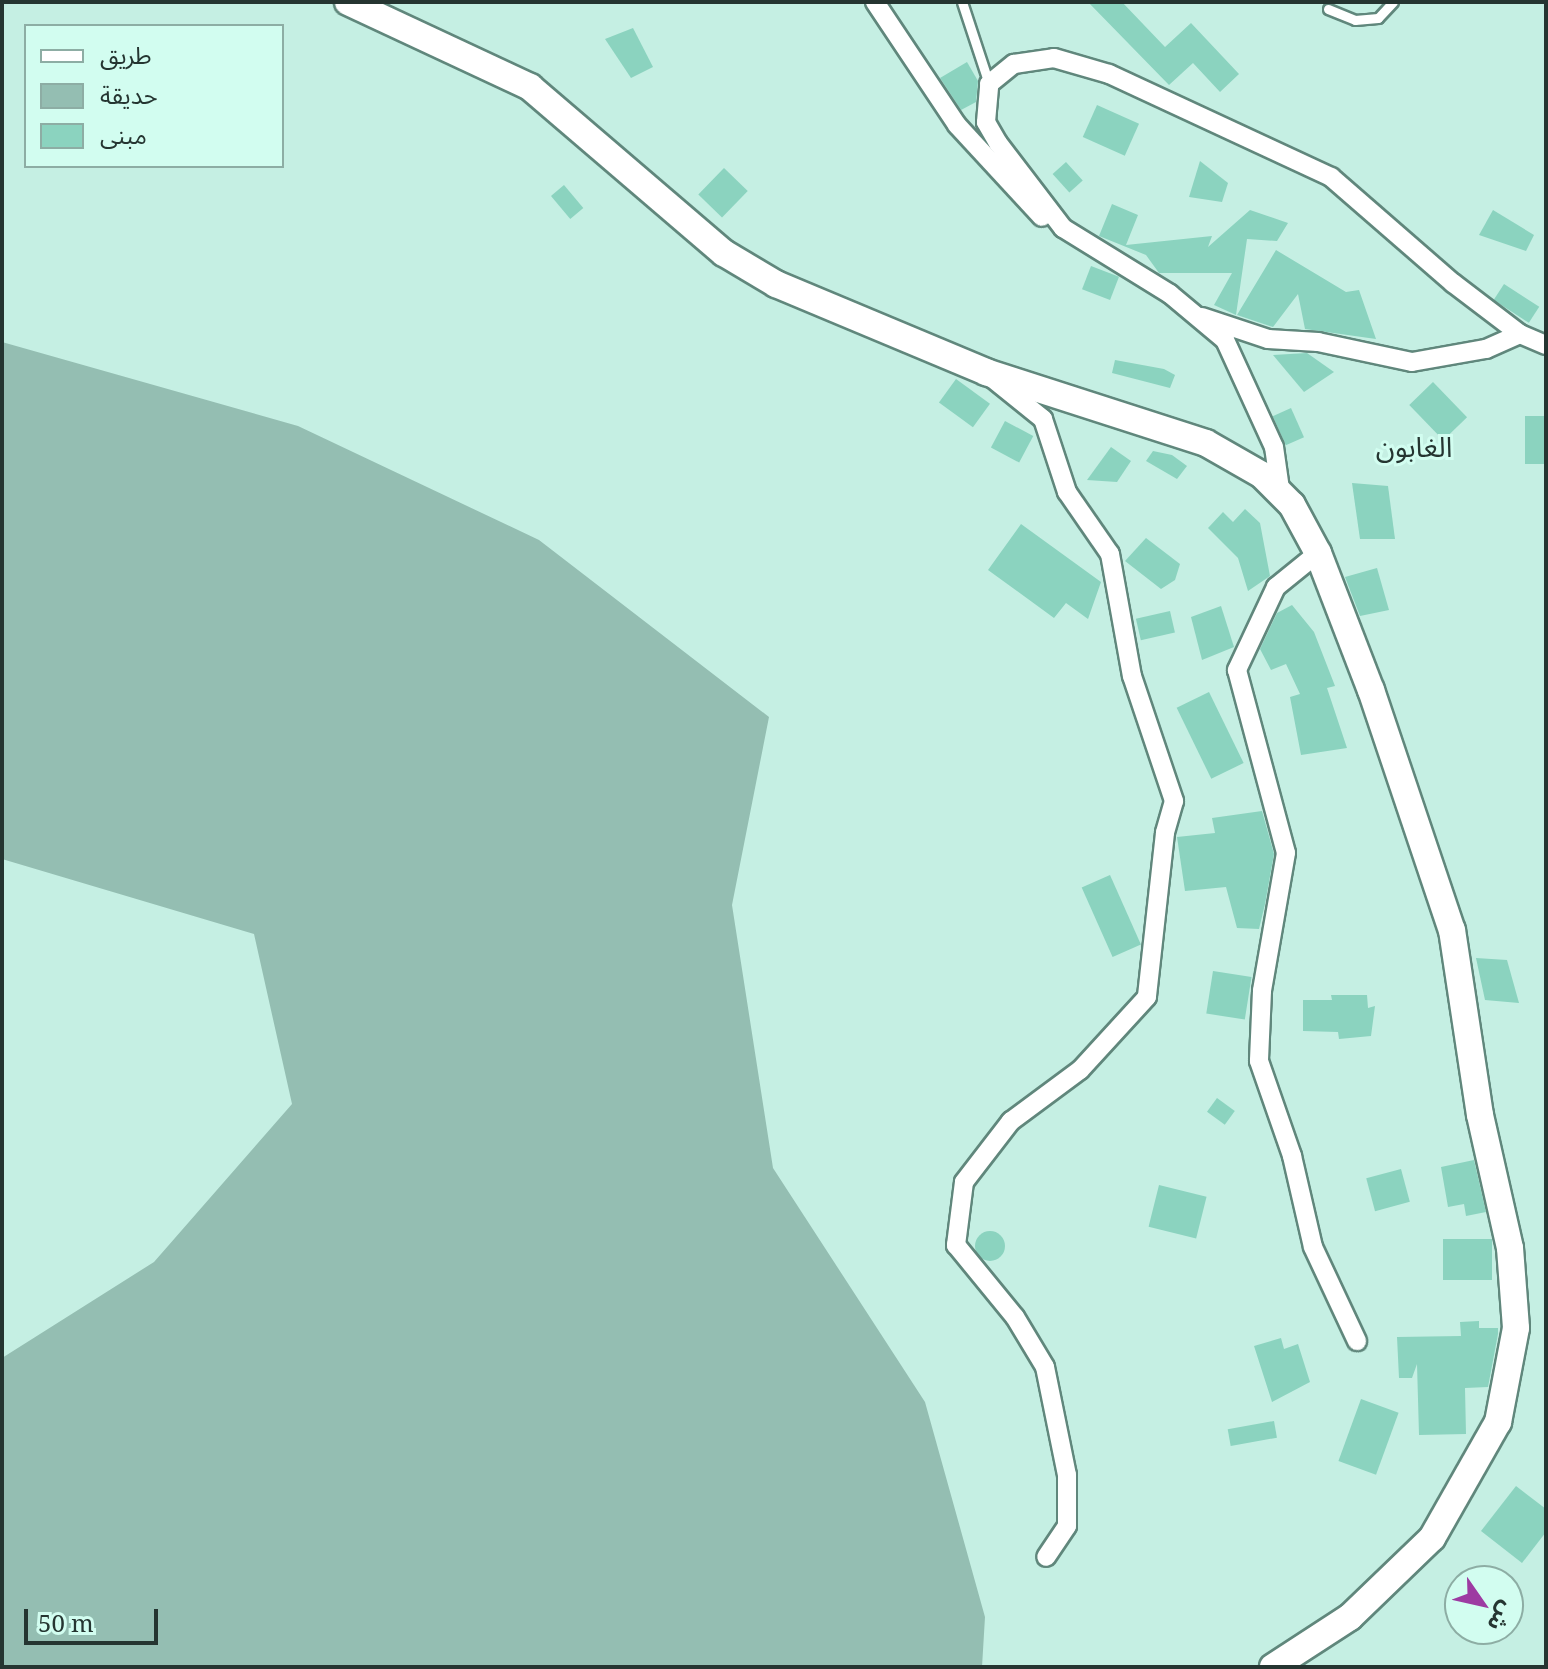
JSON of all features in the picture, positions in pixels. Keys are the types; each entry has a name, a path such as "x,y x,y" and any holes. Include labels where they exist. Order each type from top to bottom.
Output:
{"main road":[{"path":"348,2 530,87 724,253 776,284 986,372 1196,439 1280,489 1318,553 1452,930 1480,1115 1510,1248 1516,1328 1498,1422 1432,1538 1350,1617 1273,1667"}],"street":[{"path":"875,2 1000,178 1039,216 1063,228 1202,317 1225,340 1257,401 1282,471 1280,489"},
{"path":"1063,228 986,122 989,84 1032,58 1080,64 1308,165 1369,205 1453,283 1520,334 1546,345"},
{"path":"1202,317 1268,339 1318,342 1412,362 1486,349 1520,334"},
{"path":"986,372 1043,419 1067,492 1105,542 1132,676 1174,801 1165,833 1147,997 1080,1070 1011,1121 964,1182 956,1245 1015,1317 1048,1381 1067,1475 1067,1526 1046,1557"},
{"path":"1318,553 1276,587 1237,670 1286,853 1262,991 1259,1061 1292,1156 1317,1259 1357,1341"}],"lane":[{"path":"962,2 989,84"},
{"path":"1328,9 1355,20 1378,18 1393,2"}],"green space":[{"path":"2,342 298,426 539,540 769,717 732,905 773,1168 925,1402 985,1617 982,1667 2,1667 2,1358 154,1262 292,1104 254,934 2,859"}],"building":[{"path":"1088,2 1122,2 1165,47 1191,23 1239,74 1220,92 1193,63 1169,85"},
{"path":"633,28 653,67 631,78 605,39"},
{"path":"967,62 978,81 976,102 961,110 940,78"},
{"path":"1097,105 1139,124 1125,156 1083,137"},
{"path":"1200,161 1228,183 1222,202 1189,197"},
{"path":"1066,162 1083,181 1069,193 1053,174"},
{"path":"724,168 748,191 722,218 698,195"},
{"path":"564,185 583,208 570,219 551,196"},
{"path":"1112,204 1138,215 1126,245 1212,236 1208,247 1250,210 1288,223 1277,241 1247,239 1236,315 1214,305 1232,273 1159,273 1146,255 1099,236"},
{"path":"1493,210 1534,235 1526,251 1479,235"},
{"path":"1276,250 1346,292 1359,290 1376,339 1305,329 1298,294 1273,327 1237,315"},
{"path":"1091,266 1119,277 1110,300 1082,289"},
{"path":"1504,284 1539,307 1529,323 1494,300"},
{"path":"1307,353 1334,372 1304,392 1273,355"},
{"path":"1115,360 1164,369 1175,375 1170,388 1112,373"},
{"path":"956,379 990,404 973,427 939,402"},
{"path":"1433,382 1467,417 1443,440 1409,405"},
{"path":"1291,408 1304,437 1286,445 1273,416"},
{"path":"1525,416 1546,416 1546,464 1525,464"},
{"path":"1005,421 1033,436 1019,463 991,447"},
{"path":"1111,447 1131,461 1117,482 1087,480"},
{"path":"1153,451 1172,455 1187,466 1177,479 1146,461"},
{"path":"1352,483 1388,486 1395,539 1360,539"},
{"path":"1245,509 1260,523 1270,576 1248,591 1238,558 1208,528 1223,512 1233,522"},
{"path":"1021,524 1101,582 1088,619 1066,603 1054,618 988,570"},
{"path":"1146,538 1180,564 1175,580 1161,589 1125,561"},
{"path":"1377,568 1389,610 1360,616 1345,577"},
{"path":"1292,605 1314,632 1335,686 1327,688 1347,748 1301,755 1290,697 1300,694 1286,664 1271,670 1260,649 1277,613"},
{"path":"1221,606 1234,647 1202,660 1191,617"},
{"path":"1170,611 1175,632 1141,640 1136,619"},
{"path":"1209,692 1244,763 1211,779 1177,708"},
{"path":"1262,811 1274,854 1265,904 1259,929 1237,928 1226,887 1185,891 1177,837 1215,833 1212,818"},
{"path":"1110,875 1141,944 1113,957 1082,888"},
{"path":"1476,958 1507,960 1519,1003 1485,1000"},
{"path":"1213,971 1252,977 1245,1020 1206,1013"},
{"path":"1331,995 1367,995 1368,1008 1375,1006 1371,1036 1339,1039 1338,1032 1303,1031 1303,1000 1332,1000"},
{"path":"1217,1098 1235,1111 1225,1125 1207,1112"},
{"path":"1474,1160 1486,1212 1466,1216 1464,1204 1448,1207 1441,1167"},
{"path":"1401,1169 1410,1202 1375,1211 1366,1178"},
{"path":"1159,1185 1207,1197 1196,1239 1149,1227"},
{"path":"990,1231 1001,1235 1005,1246 1001,1257 990,1261 979,1257 975,1246 979,1235"},
{"path":"1443,1239 1492,1239 1492,1280 1443,1280"},
{"path":"1479,1321 1479,1328 1498,1328 1498,1334 1488,1387 1465,1388 1466,1434 1419,1435 1417,1364 1412,1378 1399,1378 1397,1337 1461,1336 1460,1322"},
{"path":"1281,1338 1284,1349 1298,1344 1310,1382 1272,1402 1254,1346"},
{"path":"1361,1399 1399,1413 1376,1475 1338,1461"},
{"path":"1274,1421 1277,1438 1231,1446 1228,1429"},
{"path":"1516,1486 1546,1509 1546,1532 1522,1563 1481,1531"}],"district":[{"name":"الغابون","path":"1414,446"}]}
